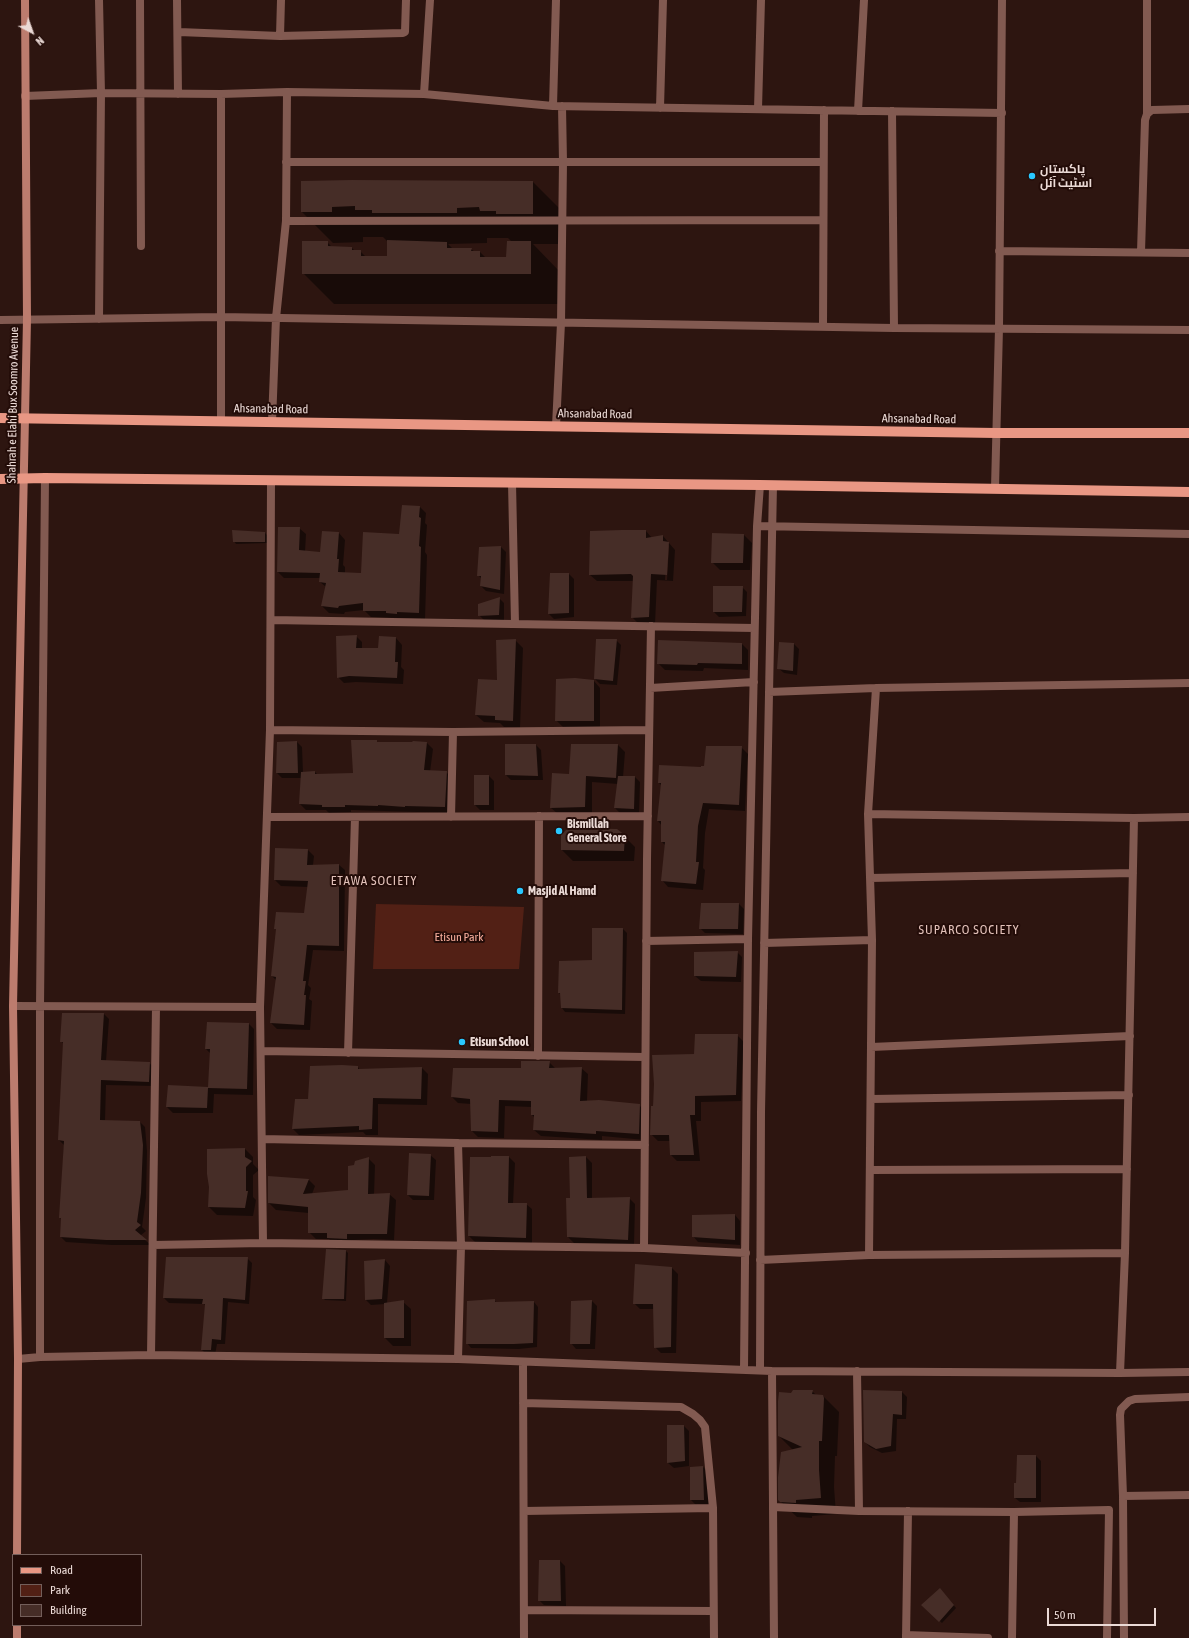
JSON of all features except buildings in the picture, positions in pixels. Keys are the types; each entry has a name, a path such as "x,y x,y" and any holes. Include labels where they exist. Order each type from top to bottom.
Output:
{"main road":[{"name":"Shahrah e Elahi Bux Soomro Avenue","path":"17,1554 18,1359 13,1006 27,319 25,0"},
{"name":"Ahsanabad Road","path":"0,418 996,433 1189,433"},
{"path":"0,479 46,478 773,485 1189,492"},
{"path":"17,1626 17,1638"}],"street":[{"path":"99,0 101,93 99,319"},
{"path":"140,0 141,246"},
{"path":"177,0 178,94"},
{"path":"280,36 281,0"},
{"path":"178,32 280,36 404,33 406,0"},
{"path":"424,94 430,0"},
{"path":"553,106 556,0"},
{"path":"660,108 663,0"},
{"path":"758,109 761,0"},
{"path":"858,111 864,0"},
{"path":"995,488 999,328 1002,0"},
{"path":"1141,252 1145,120 1147,114 1147,0"},
{"path":"25,96 101,93 220,94 287,92 424,94 553,106 1002,113"},
{"path":"272,422 276,318 286,221 287,92"},
{"path":"220,94 221,421"},
{"path":"556,426 562,221 562,106"},
{"path":"1147,114 1152,110 1189,109"},
{"path":"823,326 824,110"},
{"path":"892,111 894,328"},
{"path":"286,162 823,162"},
{"path":"286,221 823,220"},
{"path":"999,251 1189,253"},
{"path":"0,320 220,317 894,328 1189,330"},
{"path":"40,1357 40,1006 46,478"},
{"path":"263,1243 260,1007 270,730 271,481"},
{"path":"512,483 515,624"},
{"path":"744,1369 748,939 756,526 760,485"},
{"path":"760,1370 764,943 773,485"},
{"path":"756,526 1189,534"},
{"path":"271,620 754,628"},
{"path":"644,1248 646,941 651,626"},
{"path":"650,688 754,682"},
{"path":"769,692 876,688 1189,683"},
{"path":"869,1254 872,940 868,814 876,688"},
{"path":"270,730 453,732 649,730"},
{"path":"451,817 453,732"},
{"path":"868,814 1134,818 1189,817"},
{"path":"538,1056 539,816"},
{"path":"267,817 648,816"},
{"path":"348,1053 355,817"},
{"path":"1120,1373 1129,1095 1134,818"},
{"path":"870,878 1133,873"},
{"path":"646,941 748,939"},
{"path":"764,943 872,940"},
{"path":"13,1006 260,1007"},
{"path":"151,1354 156,1007"},
{"path":"871,1047 1130,1036"},
{"path":"260,1051 645,1057"},
{"path":"871,1099 1129,1095"},
{"path":"262,1139 645,1145"},
{"path":"458,1143 461,1246 458,1359"},
{"path":"870,1170 1127,1170"},
{"path":"153,1245 263,1243 644,1248 746,1253"},
{"path":"760,1260 869,1254 1125,1253"},
{"path":"18,1359 151,1354 458,1359 760,1370 1120,1373 1189,1372"},
{"path":"523,1362 524,1638"},
{"path":"772,1370 774,1638"},
{"path":"857,1371 859,1511"},
{"path":"1124,1638 1121,1409 1129,1401 1136,1399 1189,1397"},
{"path":"523,1403 681,1407 700,1420 705,1427 713,1508 714,1638"},
{"path":"1123,1496 1189,1495"},
{"path":"773,1507 859,1511 1014,1512 1109,1510 1107,1638"},
{"path":"524,1511 713,1508"},
{"path":"908,1511 906,1636 988,1638"},
{"path":"1012,1638 1014,1512"},
{"path":"524,1610 713,1611"}],"green space":[{"name":"Etisun Park","path":"376,904 524,907 519,969 373,969"}],"place":[{"name":"پاکستان اسٹیٹ آئل","path":"1032,176"},
{"name":"Bismillah General Store","path":"559,831"},
{"name":"Masjid Al Hamd","path":"520,891"},
{"name":"Etisun School","path":"462,1042"}],"district":[{"name":"ETAWA SOCIETY","path":"374,881"},
{"name":"SUPARCO SOCIETY","path":"969,930"}]}
